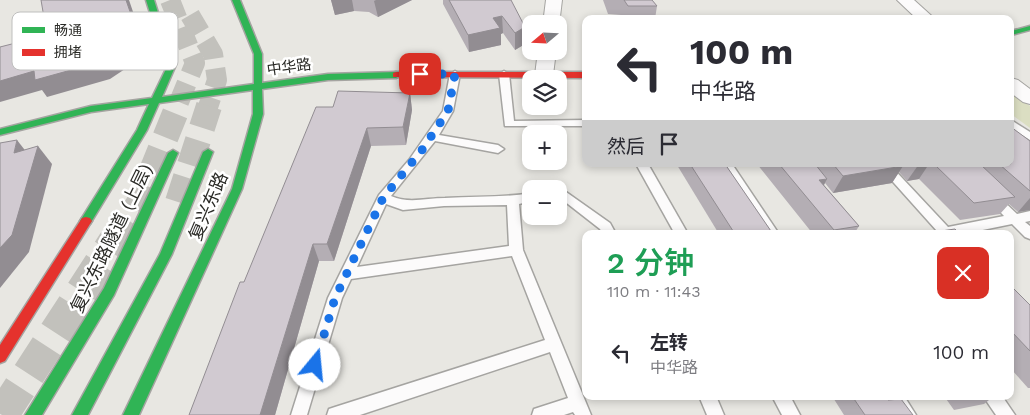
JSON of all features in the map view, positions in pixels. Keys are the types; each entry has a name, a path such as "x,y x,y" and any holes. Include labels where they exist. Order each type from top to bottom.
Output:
{"main road":[{"path":"150,0 154,12"},
{"name":"复兴东路","path":"130,415 238,189 258,114 258,54 236,0"},
{"path":"1014,32 1030,28"},
{"path":"0,357 45,288 142,130 170,70"},
{"name":"中华路","path":"0,132 90,109 328,77 522,74"},
{"name":"中华路","path":"567,75 582,75"},
{"path":"80,415 166,254 208,152"},
{"name":"复兴东路隧道 (上层)","path":"33,415 109,291 173,153"}],"street":[{"path":"552,15 554,0"},
{"path":"905,0 922,15"},
{"path":"1014,86 1030,98"}],"lane":[{"path":"299,415 335,298 383,198 432,137 448,111 455,74"},
{"path":"504,74 509,124 582,123"},
{"path":"1014,125 1030,137"},
{"path":"432,137 498,149"},
{"path":"644,167 680,230"},
{"path":"728,167 770,230"},
{"path":"886,167 941,230"},
{"path":"986,192 1030,234"},
{"path":"567,197 605,226 608,230"},
{"path":"383,198 403,206 444,202 514,201 522,199"},
{"path":"514,201 516,250 580,409 540,415"},
{"path":"959,230 1030,216"},
{"path":"346,274 516,250"},
{"path":"335,415 554,344"},
{"path":"709,400 716,415"},
{"path":"783,400 792,415"},
{"path":"897,400 908,415"},
{"path":"994,400 1006,415"}],"green space":[{"path":"1014,94 1030,106 1030,128 1014,116"}],"building":[{"path":"41,0 126,0 130,12 43,12"},
{"path":"449,0 511,0 522,21 522,29 515,33 502,16 493,18 500,28 468,35"},
{"path":"624,0 652,0 657,6 628,6"},
{"path":"12,44 12,70 71,70 35,80 34,71 0,81 0,47"},
{"path":"338,91 410,93 403,127 367,128 327,244 313,244 260,415 189,415 240,282 244,282 316,107 333,107"},
{"path":"1014,129 1030,141 1030,191 1002,167 1014,167"},
{"path":"17,140 14,153 38,146 12,235 0,248 0,143"},
{"path":"692,167 727,167 770,230 732,230"},
{"path":"782,167 817,167 827,179 819,180 859,226 834,230"},
{"path":"836,167 897,167 843,176"},
{"path":"937,167 983,167 1015,197 974,203"},
{"path":"1014,289 1030,305 1030,351 1014,334"},
{"path":"855,400 902,400 913,415 865,415"}],"tunnel":[{"path":"170,0 175,12"},
{"path":"190,15 213,54 217,80 208,107"},
{"path":"177,107 195,63 178,20"},
{"path":"114,242 139,203 178,106"},
{"path":"178,202 209,106"},
{"path":"2,415 115,241"}],"traffic: fast":[{"path":"150,0 154,12"},
{"path":"131,415 237,189 258,114 258,54 236,0"},
{"path":"1014,32 1030,28"},
{"path":"86,221 142,130 170,70"},
{"path":"0,132 91,109 328,77 396,75"},
{"path":"80,415 166,254 208,152"},
{"path":"33,415 109,291 173,153"}],"traffic: jam":[{"path":"396,75 582,75"},
{"path":"0,357 86,221"}],"route":[{"path":"315,365 335,298 383,198 413,163 448,111 455,74 420,74"}]}
